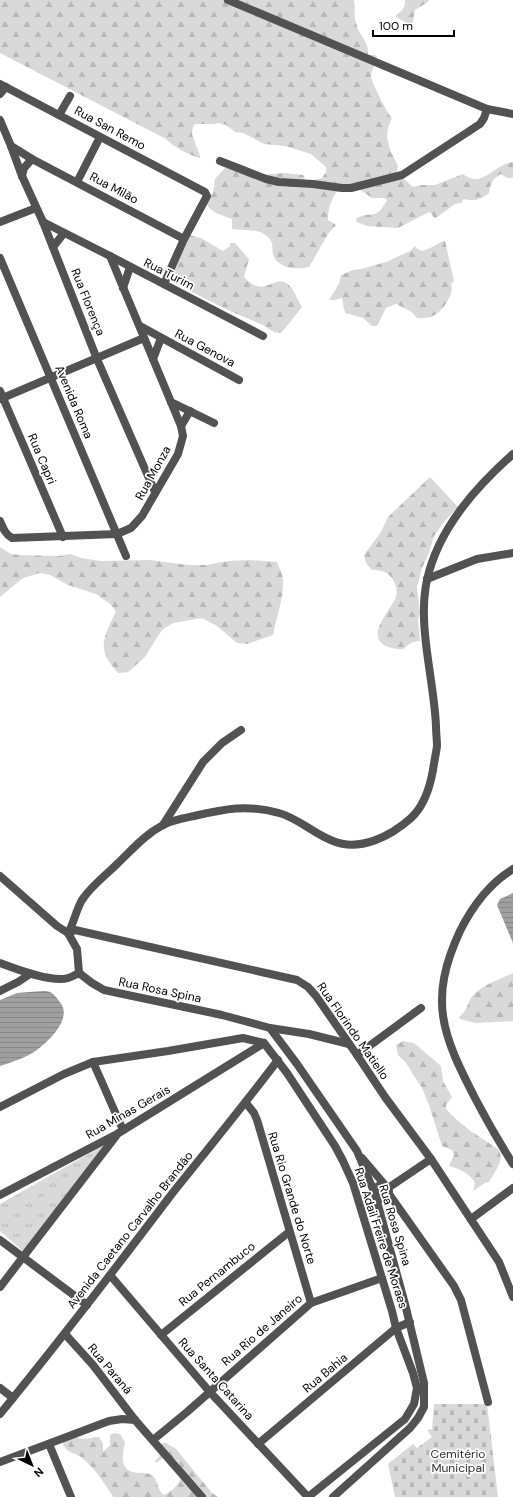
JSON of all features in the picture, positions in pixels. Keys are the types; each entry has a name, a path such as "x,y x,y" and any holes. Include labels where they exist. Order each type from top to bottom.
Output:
{"street":[{"path":"228,0 487,109 513,114"},
{"path":"0,94 3,86"},
{"name":"Rua San Remo","path":"3,86 204,192 207,196 184,239"},
{"path":"59,115 70,96"},
{"path":"220,161 266,179 279,182 351,188 396,177 409,171 480,124 487,109"},
{"name":"Rua Florença","path":"0,120 22,176 43,222 97,359 155,492"},
{"path":"76,182 100,137"},
{"name":"Rua Milão","path":"11,146 32,159 184,239"},
{"path":"22,176 24,168 32,159"},
{"path":"0,222 36,208"},
{"name":"Rua Turim","path":"43,222 263,336"},
{"path":"53,247 64,233"},
{"path":"164,284 184,239"},
{"name":"Rua Monza","path":"0,520 8,535 12,538 63,537 117,534 125,532 136,524 142,516 178,454 183,436 181,426 110,256"},
{"name":"Avenida Roma","path":"0,258 126,556"},
{"path":"123,288 130,267"},
{"name":"Rua Genova","path":"140,326 238,380"},
{"path":"1,396 51,378 144,338"},
{"name":"Rua Genova","path":"154,359 161,338"},
{"name":"Rua Capri","path":"1,396 63,537"},
{"path":"171,402 214,423"},
{"path":"181,426 190,411"},
{"path":"68,933 73,925 83,899 94,885 138,842 163,825 229,808 254,808 280,813 332,841 346,845 357,844 378,838 394,831 413,816 430,786 437,746 435,711 427,650 423,603 427,579 436,550 446,530 490,475 513,454"},
{"path":"427,579 477,559 513,554"},
{"path":"163,825 203,762 222,743 241,730"},
{"path":"513,869 493,884 466,919 453,946 446,966 442,990 442,1012 446,1034 452,1050 462,1073 496,1138 513,1164"},
{"path":"0,876 57,926 68,933 77,949 79,973 67,978 58,979 30,974 0,964"},
{"name":"Rua Florindo Matiello","path":"68,933 75,930 297,980 308,987 316,996 471,1219 499,1262 513,1297"},
{"name":"Rua Rosa Spina","path":"79,973 104,990 270,1028 298,1064 357,1151 375,1194 410,1322 424,1383 424,1407 410,1428 333,1497"},
{"path":"0,992 30,974"},
{"path":"357,1055 421,1008"},
{"path":"270,1028 309,1034 349,1044"},
{"path":"0,1107 64,1074 93,1062 243,1038 264,1043"},
{"name":"Rua Adail Freire de Moraes","path":"264,1043 278,1060 335,1146 353,1183 396,1328 417,1388 414,1404 405,1419 308,1497"},
{"name":"Rua Minas Gerais","path":"0,1195 120,1132 264,1043"},
{"name":"Avenida Caetano Carvalho Brandão","path":"0,1414 211,1145 246,1103 278,1060"},
{"path":"0,1287 120,1132 93,1062"},
{"name":"Rua Rio Grande do Norte","path":"246,1103 254,1113 257,1120 311,1303"},
{"path":"357,1151 387,1189 454,1286 461,1300 488,1402"},
{"path":"387,1189 430,1159"},
{"path":"380,1185 387,1189 387,1198 380,1199 375,1194 375,1190 380,1185"},
{"path":"471,1219 513,1188"},
{"name":"Rua Pernambuco","path":"161,1335 289,1232"},
{"path":"0,1240 87,1305"},
{"name":"Rua Santa Catarina","path":"110,1275 209,1391 308,1497"},
{"name":"Rua Rio de Janeiro","path":"153,1440 311,1303 382,1278"},
{"path":"392,1311 405,1304"},
{"name":"Rua Bahia","path":"258,1444 396,1328 410,1322"},
{"name":"Rua Paraná","path":"64,1334 94,1365 135,1420"},
{"path":"0,1388 13,1398"},
{"path":"0,1462 109,1421 135,1420 202,1497"},
{"path":"50,1444 71,1497"}],"green space":[{"path":"0,0 354,0 357,28 367,46 368,55 375,55 377,57 371,73 372,79 392,118 388,128 387,137 390,150 398,166 396,176 404,179 413,187 421,185 435,185 463,174 474,179 482,178 503,165 513,162 513,178 507,178 501,174 491,184 489,193 483,197 475,200 464,199 461,203 455,204 436,218 434,218 429,212 398,228 367,226 357,222 356,219 361,216 373,214 379,211 387,200 384,198 372,198 362,191 345,184 336,193 329,209 328,220 336,225 328,234 309,267 288,267 279,263 275,259 272,252 271,242 268,237 257,231 232,229 232,219 216,213 209,208 207,204 208,199 213,193 215,179 225,168 224,160 242,165 257,175 285,173 303,175 305,178 299,184 322,178 326,172 326,167 311,154 285,146 264,144 243,133 235,132 226,125 219,123 196,124 193,126 192,134 200,158 187,153 166,139 0,53"},
{"path":"405,0 429,0 415,10 413,22 410,25 396,17 396,15 404,7"},
{"path":"189,235 201,238 223,251 230,246 230,243 235,243 249,259 244,277 257,286 267,286 276,282 286,283 289,285 302,307 283,331 280,333 274,332 263,325 230,311 186,289 172,277 172,272"},
{"path":"445,241 454,281 451,284 452,291 448,300 436,315 427,318 417,318 412,312 396,304 386,308 378,324 376,326 372,326 363,318 346,313 342,298 329,300 339,284 341,275 353,270 386,262 410,251 415,246 419,250 423,251"},
{"path":"430,477 458,507 434,536 429,553 422,568 417,587 420,612 418,620 420,641 411,643 403,649 388,647 381,643 378,637 378,630 396,597 396,587 393,579 387,573 372,570 366,563 364,555 381,532 388,517"},
{"path":"0,547 11,554 59,556 70,554 81,558 101,561 150,560 188,565 207,565 228,561 249,560 277,562 283,580 283,587 273,635 247,644 237,643 217,626 202,618 173,623 162,630 144,658 128,672 118,673 106,657 104,650 105,636 116,611 110,604 96,594 68,585 50,575 40,573 23,578 0,597"},
{"path":"513,973 513,1021 475,1023 460,1019 459,1017 462,1015 475,993 490,983"},
{"path":"403,1041 414,1043 441,1066 443,1081 452,1097 446,1105 446,1109 464,1126 498,1149 500,1153 500,1161 489,1182 473,1191 475,1183 471,1177 460,1170 449,1166 454,1155 452,1150 442,1146 422,1088 406,1063 398,1055 396,1045"},
{"path":"108,1143 25,1253 0,1231 0,1204"},
{"name":"Cemitério Municipal","path":"434,1404 487,1404 498,1497 395,1497 388,1464 413,1444 417,1448 432,1437 427,1430 432,1429"},
{"path":"114,1433 120,1434 125,1442 123,1459 125,1467 134,1472 152,1475 155,1478 161,1493 164,1495 177,1485 180,1481 182,1472 177,1461 167,1455 156,1463 155,1461 159,1457 162,1443 166,1443 176,1449 212,1493 218,1497 113,1497 103,1481 86,1461 65,1448 62,1441 78,1437 83,1439 99,1437 103,1443 103,1452 110,1445 110,1435"}],"shaded area":[{"path":"513,893 513,943 497,905 500,899"},
{"path":"45,991 53,994 63,1007 64,1014 58,1028 48,1040 33,1053 24,1058 0,1066 0,1000 17,993"}]}
